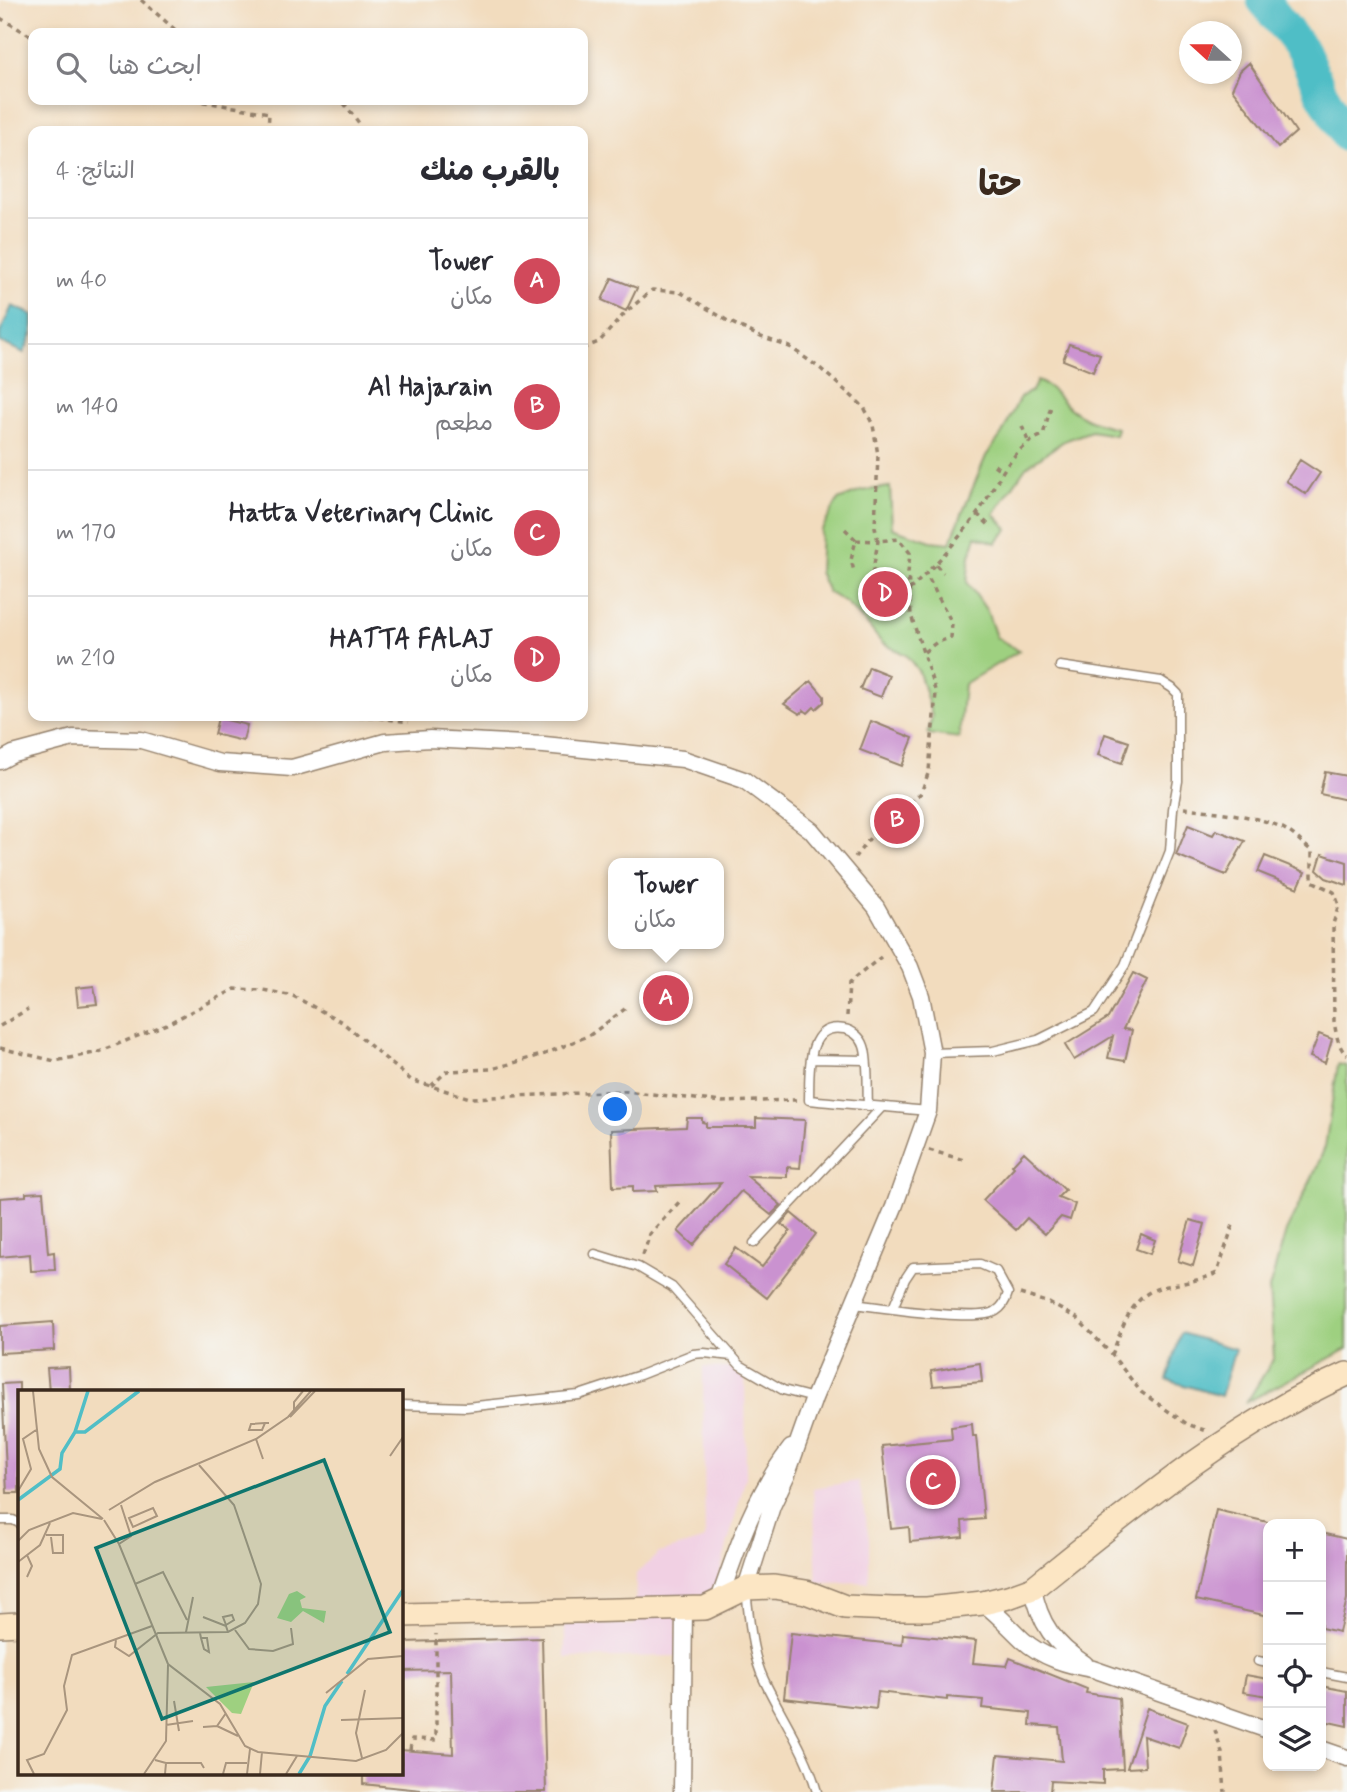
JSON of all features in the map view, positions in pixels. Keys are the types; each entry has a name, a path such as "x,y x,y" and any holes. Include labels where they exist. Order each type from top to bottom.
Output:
{"main road":[{"path":"402,1615 705,1608 746,1588 774,1587 806,1592 845,1607 861,1609 927,1609 1008,1598 1033,1588 1229,1438 1311,1390 1347,1374"},
{"path":"0,1625 18,1624"}],"street":[{"path":"0,761 13,754 73,738 141,740 220,763 292,768 385,742 430,739 544,746 683,759 744,780 811,830 876,907 910,967 921,996 932,1054 928,1111 894,1207 772,1506 746,1588"},
{"path":"718,1603 752,1512 778,1466 797,1441"},
{"path":"1033,1588 1039,1612 1051,1635 1068,1653 1093,1669"},
{"path":"983,1603 1038,1651 1072,1666 1093,1669 1263,1728"},
{"path":"682,1792 684,1609"},
{"path":"1326,1751 1347,1758"}],"lane":[{"path":"932,1054 993,1051 1038,1040 1094,1012 1125,965 1170,851 1178,781 1178,694 1161,681 1060,666"},
{"path":"869,1106 865,1047 858,1036 846,1029 833,1028 821,1034 813,1045 808,1100 869,1106 928,1111"},
{"path":"811,1059 866,1060"},
{"path":"754,1243 882,1107"},
{"path":"596,1254 638,1266 672,1287 740,1365 783,1390 814,1398"},
{"path":"853,1304 978,1317 996,1312 1005,1303 1008,1293 996,1271 980,1264 913,1267 893,1308"},
{"path":"402,1405 466,1407 579,1395 693,1354 733,1356"},
{"path":"0,1520 18,1522"},
{"path":"746,1588 751,1636 759,1668 805,1755 817,1792"},
{"path":"1258,1661 1263,1662"},
{"path":"1326,1673 1347,1677"}],"path":[{"path":"141,0 173,28"},
{"path":"0,18 28,34"},
{"path":"222,105 269,113 268,126"},
{"path":"344,105 359,126"},
{"path":"588,346 599,342 625,313 652,290 680,292 728,321 790,347 821,369 864,407 873,425 878,455 875,527 878,541 872,576"},
{"path":"909,590 936,565 977,514 1002,471 1028,441 1043,435 1051,406"},
{"path":"1022,426 1028,441"},
{"path":"994,465 1002,471"},
{"path":"977,514 990,526"},
{"path":"845,529 856,540 899,539 910,553 911,615 936,693 929,771 921,793 904,809 887,816 845,870"},
{"path":"854,571 850,560 856,540"},
{"path":"936,565 943,573"},
{"path":"924,652 937,642 951,638 952,623 926,574"},
{"path":"402,721 416,723"},
{"path":"1173,809 1211,811 1270,823 1287,830 1312,851 1312,881 1334,892 1339,905 1333,924 1334,1021 1336,1035 1347,1055"},
{"path":"846,1029 849,983 881,957"},
{"path":"0,1048 55,1061 99,1052 169,1023 235,989 263,990 293,996 342,1022 411,1080 470,1098 625,1091 722,1102 808,1100"},
{"path":"431,1086 447,1071 492,1069 545,1055 590,1035 626,1008"},
{"path":"0,1026 28,1009"},
{"path":"917,1147 964,1160"},
{"path":"638,1266 650,1234 681,1200"},
{"path":"1112,1355 1139,1298 1159,1288 1201,1280 1217,1273 1233,1225"},
{"path":"1008,1293 1021,1294 1049,1303 1077,1318 1142,1391 1188,1424 1229,1438"},
{"path":"411,1750 412,1739 436,1740 436,1614"},
{"path":"1208,1709 1222,1753 1225,1792"}],"shaded area":[{"path":"703,1367 745,1369 746,1477 714,1594 677,1596 677,1656 565,1658 565,1624 635,1625 636,1574 659,1553 705,1539"},
{"path":"859,1481 869,1539 869,1582 817,1583 813,1488"}],"green space":[{"path":"1037,381 1049,387 1080,416 1117,428 1115,435 1091,431 1064,441 1026,467 994,514 1008,529 996,543 976,536 967,582 987,611 996,637 1019,651 964,684 959,738 928,734 932,716 919,672 906,655 882,643 846,603 828,592 819,572 821,531 838,500 861,491 890,487 892,528 931,541 950,543 986,456 1002,434 1020,397 1032,391"},
{"path":"1338,1064 1347,1066 1347,1349 1247,1402 1274,1358 1269,1289 1286,1231 1325,1147"}],"water":[{"path":"12,306 28,313 28,344 24,353 0,342 0,333"},
{"path":"1181,1333 1235,1349 1221,1396 1167,1380"}],"building":[{"path":"1249,63 1296,132 1278,148 1232,89 1234,84 1242,84 1242,69"},
{"path":"612,278 637,288 626,311 602,300"},
{"path":"1069,344 1100,354 1093,372 1063,360"},
{"path":"1300,460 1320,473 1306,494 1286,481"},
{"path":"869,667 889,675 881,697 860,689"},
{"path":"811,681 824,696 824,702 816,709 814,707 808,713 804,710 800,714 784,704"},
{"path":"217,721 247,725 243,741 214,734"},
{"path":"871,721 913,738 902,766 860,750"},
{"path":"1105,734 1129,742 1122,763 1098,755"},
{"path":"1325,772 1347,776 1347,800 1320,794"},
{"path":"1188,825 1213,835 1216,830 1245,841 1226,875 1176,855"},
{"path":"1322,854 1347,862 1347,885 1326,878 1317,870"},
{"path":"1265,856 1305,872 1298,888 1258,872"},
{"path":"1133,973 1147,980 1123,1029 1132,1030 1125,1061 1108,1058 1113,1036 1074,1060 1065,1045 1108,1018"},
{"path":"94,986 97,1004 78,1006 76,988"},
{"path":"1319,1034 1332,1039 1325,1063 1310,1057"},
{"path":"687,1118 702,1118 706,1127 756,1127 756,1118 805,1120 800,1168 787,1167 787,1177 747,1176 781,1205 771,1215 741,1191 693,1245 678,1231 721,1183 656,1186 657,1191 633,1192 633,1186 613,1187 611,1130 686,1127"},
{"path":"1024,1152 1065,1190 1058,1197 1075,1204 1070,1220 1061,1217 1045,1234 1027,1218 1016,1230 983,1200 1014,1167 1012,1165"},
{"path":"43,1192 48,1253 54,1252 55,1270 31,1271 30,1254 0,1257 0,1198"},
{"path":"791,1213 816,1234 767,1298 724,1264 736,1248 762,1267 790,1231 781,1224"},
{"path":"1190,1220 1205,1224 1193,1266 1178,1261"},
{"path":"1141,1234 1155,1240 1150,1254 1136,1249"},
{"path":"53,1322 54,1350 0,1353 0,1326"},
{"path":"980,1363 982,1382 933,1386 931,1371"},
{"path":"69,1367 70,1390 49,1390 47,1368"},
{"path":"19,1383 18,1493 7,1493 2,1384"},
{"path":"972,1424 973,1436 976,1436 984,1519 962,1521 963,1537 910,1542 909,1527 891,1529 882,1446 952,1439 951,1427"},
{"path":"1216,1510 1263,1521 1263,1615 1196,1600"},
{"path":"1326,1534 1347,1539 1347,1599 1339,1632 1326,1629"},
{"path":"791,1633 902,1645 903,1634 976,1641 973,1663 1007,1666 1010,1658 1087,1689 1086,1693 1119,1698 1123,1769 1103,1770 1103,1784 1051,1781 1050,1792 994,1792 998,1755 1062,1761 1059,1727 1030,1725 1031,1713 982,1708 983,1700 947,1697 947,1700 878,1692 876,1709 784,1698"},
{"path":"542,1638 546,1792 441,1792 363,1784 363,1774 402,1774 402,1750 453,1754 451,1670 402,1671 403,1642"},
{"path":"1246,1675 1263,1678 1263,1695 1243,1692"},
{"path":"1326,1687 1347,1691 1347,1726 1326,1723"},
{"path":"1147,1708 1188,1723 1179,1748 1143,1736 1145,1767 1127,1768"}],"waterway":[{"path":"1263,0 1303,51 1321,92 1347,136"}],"place":[{"name":"HATTA FALAJ","path":"885,594"},
{"name":"Al Hajarain","path":"897,821"},
{"name":"Tower","path":"666,998"},
{"name":"Hatta Veterinary Clinic","path":"933,1482"}],"district":[{"name":"حتا","path":"1000,183"}]}
